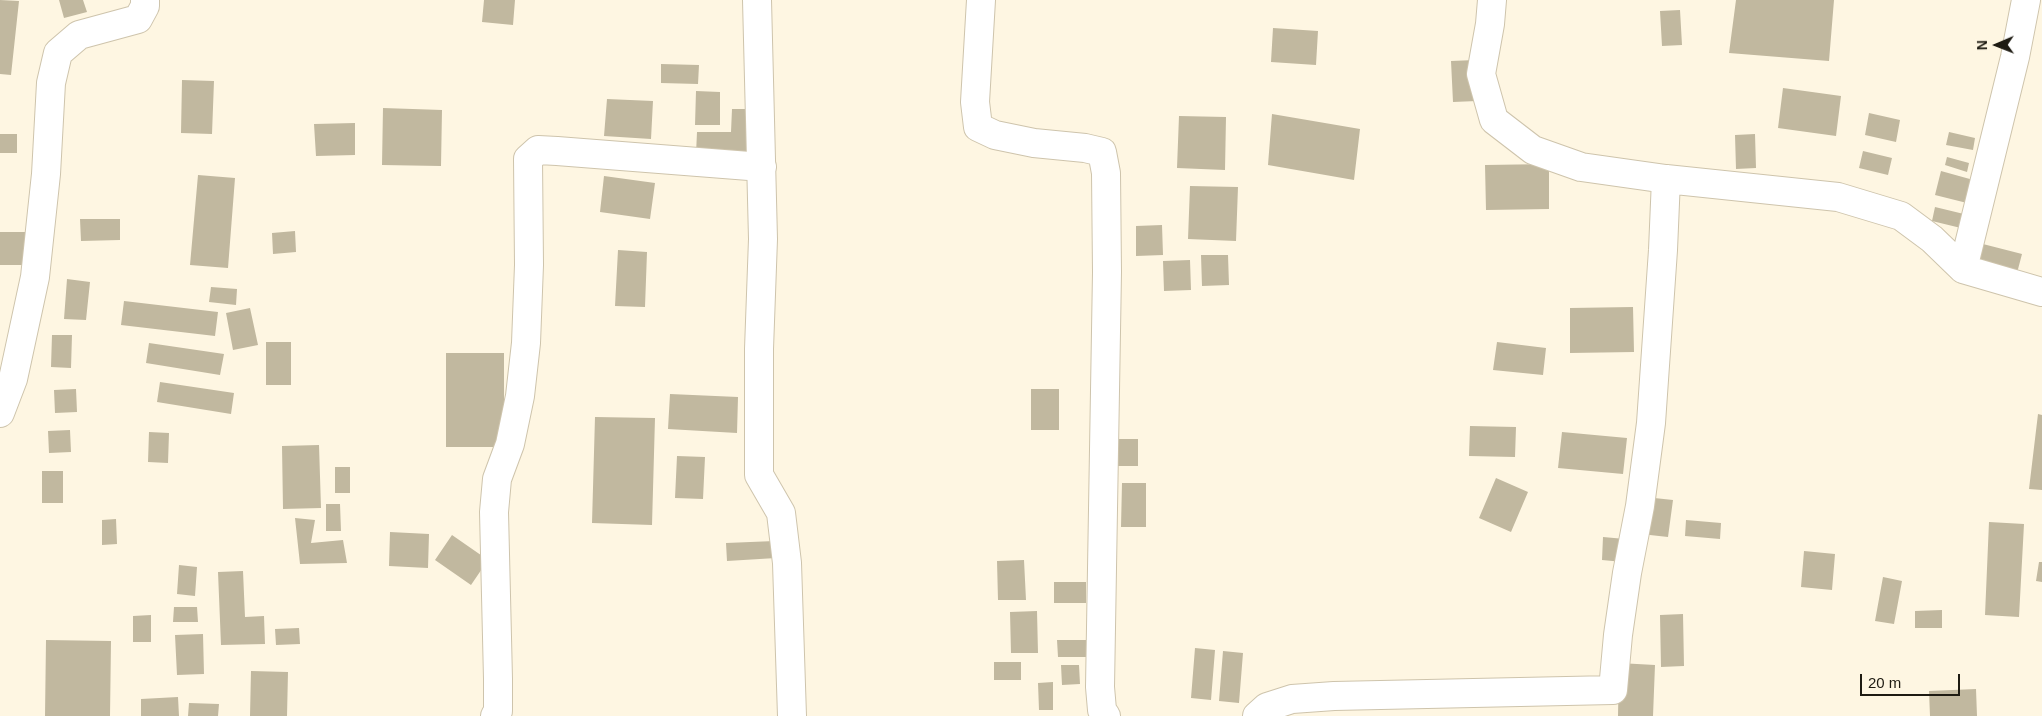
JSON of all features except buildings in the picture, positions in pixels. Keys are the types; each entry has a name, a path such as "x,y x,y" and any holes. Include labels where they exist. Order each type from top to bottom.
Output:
{"street":[{"path":"0,413 13,379 34,277 46,174 51,83 58,53 79,35 138,19 145,6 145,0"},
{"path":"757,0 763,239 759,349 759,475 781,513 787,563 792,716"},
{"path":"981,0 975,102 978,127 995,135 1034,143 1085,148 1102,152 1106,173 1107,272 1100,687 1102,710 1106,716"},
{"path":"1492,0 1490,24 1481,74 1494,120 1533,150 1581,167 1666,179 1838,197 1901,216 1932,239 1963,269 2042,292"},
{"path":"1963,269 2015,57 2026,0"},
{"path":"495,716 498,711 498,679 494,512 497,480 510,444 520,396 526,343 529,265 528,159 538,150 762,167"},
{"path":"1257,716 1267,707 1292,699 1334,696 1613,690 1620,618 1640,506 1651,423 1666,179"}]}
